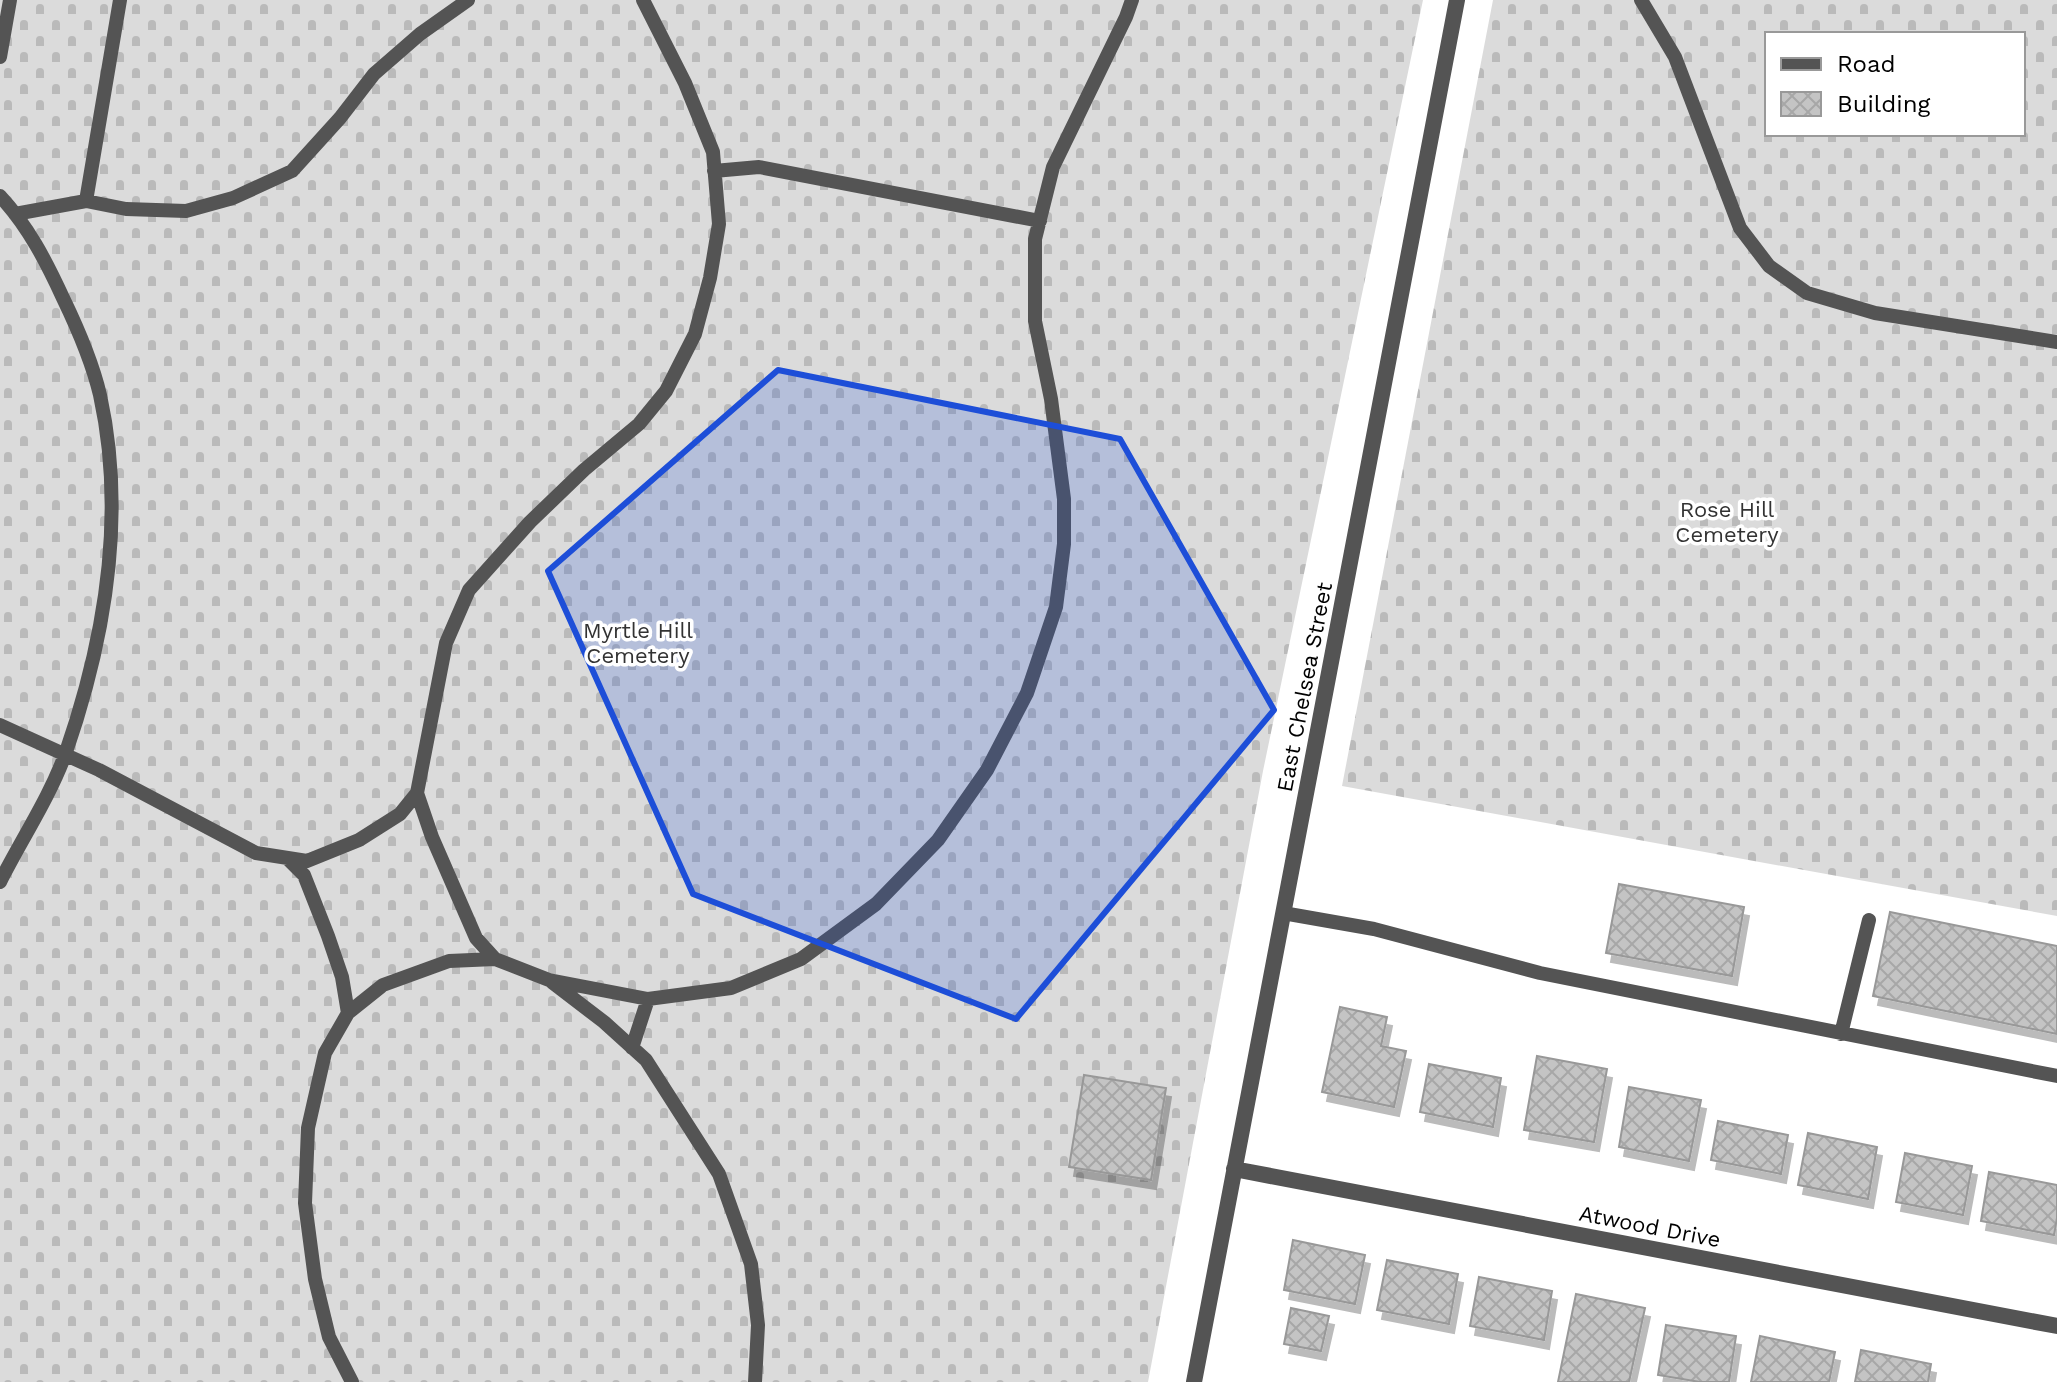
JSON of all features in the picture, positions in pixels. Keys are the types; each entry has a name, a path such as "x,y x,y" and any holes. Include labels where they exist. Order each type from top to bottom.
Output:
{"street":[{"name":"East Chelsea Street","path":"1194,1382 1457,0"},
{"name":"Atwood Drive","path":"1234,1169 2057,1326"}],"lane":[{"path":"0,57 10,0"},
{"path":"86,201 120,0"},
{"path":"15,214 86,201 126,209 186,211 233,198 292,171 340,118 374,74 420,34 468,0"},
{"path":"0,725 256,853 307,861 359,840 400,814 417,793 446,643 469,590 530,522 584,470 639,424 666,391 695,334 710,278 719,224 713,152 685,83 643,0"},
{"path":"352,1382 329,1337 315,1279 305,1203 308,1128 325,1053 348,1013 383,985 449,961 495,959 549,980 648,999 731,988 801,959 876,904 938,840 987,770 1027,693 1056,607 1064,544 1064,499 1053,414 1035,321 1035,239 1053,167 1132,0"},
{"path":"1641,0 1675,57 1740,228 1769,266 1807,293 1875,313 2057,342"},
{"path":"714,171 759,167 1040,221"},
{"path":"0,196 41,250 83,342 99,393 110,454 112,524 108,571 93,653 65,755 0,882"},
{"path":"417,793 432,837 476,938 495,959"},
{"path":"287,858 304,875 342,977 348,1013"},
{"path":"1283,913 1374,929 1540,973 2057,1076"},
{"path":"1841,1034 1869,920"},
{"path":"549,980 604,1022 646,1060 712,1163 751,1264 758,1325 755,1382"},
{"path":"632,1048 648,999"}],"highlighted area":[{"path":"778,370 1120,439 1274,710 1016,1019 693,894 548,571"}],"green space":[{"name":"Myrtle Hill Cemetery","path":"0,0 1423,0 1263,771 1148,1382 0,1382"},
{"name":"Rose Hill Cemetery","path":"1493,0 2057,0 2057,916 1342,786"}],"building":[{"path":"1619,884 1744,907 1732,976 1606,953"},
{"path":"1890,912 2057,946 2057,1034 1873,996"},
{"path":"1340,1007 1387,1017 1381,1046 1406,1051 1394,1107 1322,1092"},
{"path":"1537,1056 1607,1069 1594,1142 1524,1130"},
{"path":"1429,1064 1501,1078 1493,1127 1420,1112"},
{"path":"1084,1075 1166,1088 1151,1180 1069,1167"},
{"path":"1629,1087 1701,1100 1689,1161 1619,1147"},
{"path":"1718,1121 1788,1135 1781,1174 1711,1160"},
{"path":"1808,1133 1877,1147 1868,1199 1798,1185"},
{"path":"1905,1153 1972,1166 1963,1215 1896,1202"},
{"path":"1989,1172 2057,1185 2054,1235 1981,1221"},
{"path":"1293,1240 1365,1255 1355,1304 1284,1290"},
{"path":"1387,1260 1458,1274 1449,1324 1377,1310"},
{"path":"1479,1277 1552,1291 1544,1340 1470,1326"},
{"path":"1576,1294 1645,1308 1629,1382 1558,1382"},
{"path":"1291,1308 1329,1316 1321,1351 1284,1344"},
{"path":"1666,1325 1736,1336 1729,1382 1700,1382 1658,1375"},
{"path":"1760,1336 1835,1352 1829,1382 1751,1382"},
{"path":"1861,1350 1931,1364 1928,1382 1855,1382"}]}
